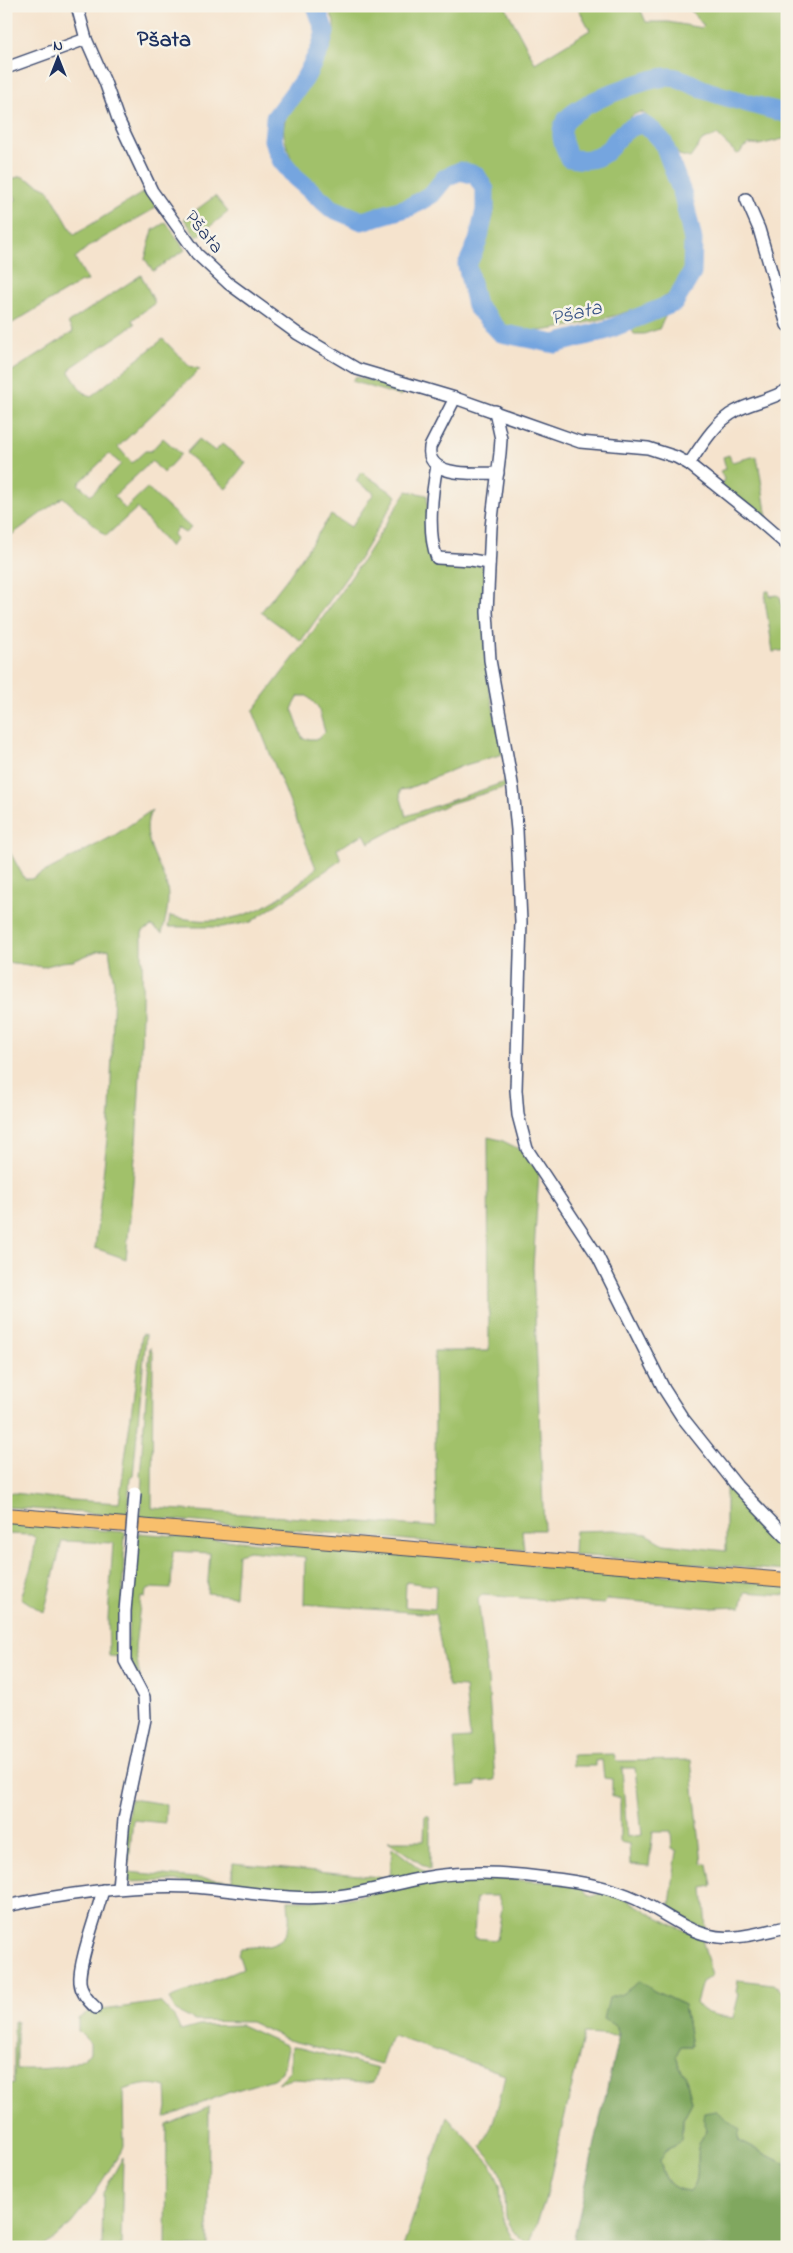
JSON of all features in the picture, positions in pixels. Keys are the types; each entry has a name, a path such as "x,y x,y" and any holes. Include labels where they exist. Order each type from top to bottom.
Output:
{"main road":[{"path":"6,1515 787,1580"}],"street":[{"name":"Pšata","path":"77,6 86,39 118,118 152,191 179,231 208,266 298,334 357,369 495,411 580,442 648,448 689,464 787,545"},
{"path":"6,68 86,39"},
{"path":"746,199 759,229 787,325"},
{"path":"689,464 726,418 736,411 762,402 787,390"},
{"path":"455,398 430,447 429,453 437,466 433,487 432,524 434,552 437,558 470,560 488,564"},
{"path":"495,411 501,439 488,564 487,612 490,660 513,789 520,864 522,922 516,1090 518,1114 527,1148 597,1255 660,1380 682,1417 737,1486 787,1538"},
{"path":"437,466 467,474 498,473"},
{"path":"118,1888 124,1819 145,1718 144,1697 125,1661 125,1611 135,1493"},
{"path":"6,1906 118,1888 194,1887 283,1896 336,1896 433,1876 464,1873 545,1877 611,1890 636,1899 691,1929 709,1936 726,1937 787,1927"},
{"path":"96,2008 86,1998 80,1983 80,1968 104,1890"}],"green space":[{"path":"327,6 505,6 535,63 590,30 577,6 639,6 646,22 668,22 702,28 704,26 687,6 787,6 787,138 759,145 749,144 737,154 717,135 702,141 690,158 679,155 644,113 640,112 633,115 610,138 619,149 634,135 640,133 655,144 666,161 673,180 678,203 689,227 692,240 690,262 683,282 673,292 656,301 611,317 542,331 524,332 506,329 492,321 479,307 474,296 471,280 473,259 491,224 494,210 491,191 485,173 472,165 454,165 440,174 430,192 407,206 364,217 317,190 303,178 295,167 285,140 284,125 288,112 321,64 333,38 334,24"},
{"path":"21,176 48,189 74,235 147,190 156,205 154,209 89,246 75,258 88,281 81,282 6,327 6,206 16,200 15,196 6,191 6,181"},
{"path":"215,196 228,212 197,237 184,219"},
{"path":"166,222 185,250 153,271 145,259 153,230"},
{"path":"141,275 155,303 132,320 135,324 72,367 69,372 81,390 90,397 163,339 189,366 200,369 118,447 132,463 145,451 151,451 163,438 181,454 163,473 152,461 114,496 125,509 147,488 191,528 185,533 177,528 173,535 176,538 170,547 137,508 106,536 63,497 6,539 6,375 73,332 68,323","holes":["109,454 121,464 91,495 78,484"]},
{"path":"667,313 659,329 644,334 634,334 629,324"},
{"path":"355,377 404,390 400,396 352,381"},
{"path":"199,439 215,451 222,444 246,463 226,489 186,453"},
{"path":"729,455 732,462 756,456 768,524 721,485 724,479 720,471 726,469 723,457"},
{"path":"361,472 397,496 360,558 301,641 261,612 289,576 331,515 351,527 374,493 356,481"},
{"path":"407,491 427,495 432,560 481,565 484,568 485,647 488,683 503,754 462,766 407,789 400,790 406,816 508,781 509,786 452,803 418,817 369,843 364,834 337,849 341,860 251,922 222,927 168,927 170,916 192,920 213,920 232,918 249,913 283,895 316,868 253,711 305,643 363,560","holes":["299,696 307,696 318,707 325,732 318,739 303,739 292,709"]},
{"path":"766,591 769,591 770,596 778,595 780,597 785,617 787,650 773,652 765,601"},
{"path":"152,810 147,829 152,849 167,887 168,905 162,933 152,926 142,933 142,1015 139,1096 126,1259 95,1248 110,1112 114,984 109,949 97,951 73,961 43,967 6,962 6,845 25,879 31,879 115,835"},
{"path":"488,1137 501,1140 525,1152 539,1173 533,1267 544,1530 522,1530 524,1550 140,1517 143,1479 140,1476 150,1347 153,1353 152,1508 436,1527 434,1351 489,1351"},
{"path":"142,1334 146,1335 133,1476 130,1478 127,1516 6,1507 6,1492 71,1500 119,1503"},
{"path":"726,1477 787,1542 787,1571 574,1555 575,1531 614,1530 647,1534 664,1544 726,1551"},
{"path":"6,1523 125,1532 120,1657 109,1656 108,1618 113,1543 62,1541 44,1613 21,1598 32,1564 36,1538 31,1535 6,1534"},
{"path":"138,1533 787,1585 787,1595 745,1592 741,1607 714,1608 607,1599 604,1604 482,1595 478,1599 488,1680 495,1780 476,1782 476,1786 458,1787 454,1739 470,1738 465,1687 448,1686 435,1614 304,1604 305,1557 249,1551 238,1554 235,1596 207,1593 210,1553 173,1551 171,1589 150,1588 146,1590 145,1598 141,1597 135,1647 141,1684 127,1654 131,1579 135,1576","holes":["406,1582 436,1586 435,1609 405,1607"]},
{"path":"614,1754 616,1761 691,1760 702,1863 708,1864 712,1886 703,1888 706,1929 687,1922 669,1912 677,1851 672,1849 671,1831 653,1831 649,1866 630,1864 629,1844 620,1842 620,1797 612,1797 612,1779 604,1778 602,1760 595,1761 595,1766 573,1766 572,1755","holes":["622,1768 635,1768 642,1835 627,1837"]},
{"path":"130,1799 166,1804 165,1823 133,1820 128,1872 232,1881 233,1863 390,1878 392,1847 427,1874 365,1888 311,1893 171,1881 124,1882 121,1879"},
{"path":"425,1816 429,1816 430,1823 430,1870 388,1841 424,1841"},
{"path":"488,1878 559,1883 583,1888 587,1894 594,1896 602,1892 628,1900 651,1914 702,1939 712,1976 702,1982 696,2003 708,2013 733,2018 739,1994 736,1992 738,1980 773,1984 787,1995 787,2165 739,2141 738,2136 707,2129 698,2148 697,2176 694,2187 690,2191 683,2190 669,2182 660,2160 667,2149 675,2146 683,2129 683,2119 692,2102 685,2074 679,2066 676,2055 681,2046 691,2046 684,2005 640,1982 622,1994 615,2026 618,2036 584,2034 545,2200 529,2246 511,2228 507,2220 501,2176 495,2164 481,2147 493,2121 505,2074 393,2036 390,2038 381,2064 288,2040 250,2022 195,2021 176,2011 169,1999 243,1968 238,1954 241,1948 263,1946 283,1938 289,1924 288,1900 338,1900 438,1880","holes":["481,1896 498,1896 502,1908 497,1940 474,1938 476,1899"]},
{"path":"640,1981 654,1991 684,2005 691,2046 681,2046 676,2055 679,2066 685,2074 692,2102 683,2119 681,2139 675,2146 667,2149 660,2160 663,2173 669,2182 677,2188 690,2191 694,2187 697,2176 698,2148 707,2129 703,2119 704,2113 716,2111 740,2130 739,2141 787,2165 787,2247 572,2247 619,2034 615,2026 604,2019 609,1998 622,1994"},
{"path":"160,2002 174,2017 181,2031 199,2026 241,2025 285,2045 288,2049 282,2072 273,2079 230,2092 165,2118 167,2107 166,2087 144,2085 123,2090 124,2147 88,2203 71,2224 44,2247 6,2247 6,2084 14,2083 14,2021 17,2022 17,2069 65,2066 83,2059 90,2053 90,2043 78,2031 78,2019 88,2012"},
{"path":"292,2047 378,2068 373,2082 367,2083 293,2079 278,2083 290,2071"},
{"path":"209,2107 208,2247 166,2247 167,2125"},
{"path":"447,2117 491,2164 500,2185 502,2219 512,2238 523,2247 403,2247"},
{"path":"123,2157 121,2247 102,2247 103,2193"}],"waterway":[{"name":"Pšata","path":"316,6 325,32 320,49 305,78 275,118 273,140 281,160 295,177 331,208 362,221 410,207 432,194 445,178 460,171 476,175 485,190 485,210 478,241 467,265 476,306 501,333 555,344 607,330 674,303 692,273 693,240 683,195 663,142 654,132 642,124 622,134 605,153 585,159 569,158 562,140 562,131 565,122 572,115 583,107 614,92 647,81 670,77 684,80 725,97 787,114"}],"district":[{"name":"Pšata","path":"164,38"}]}
